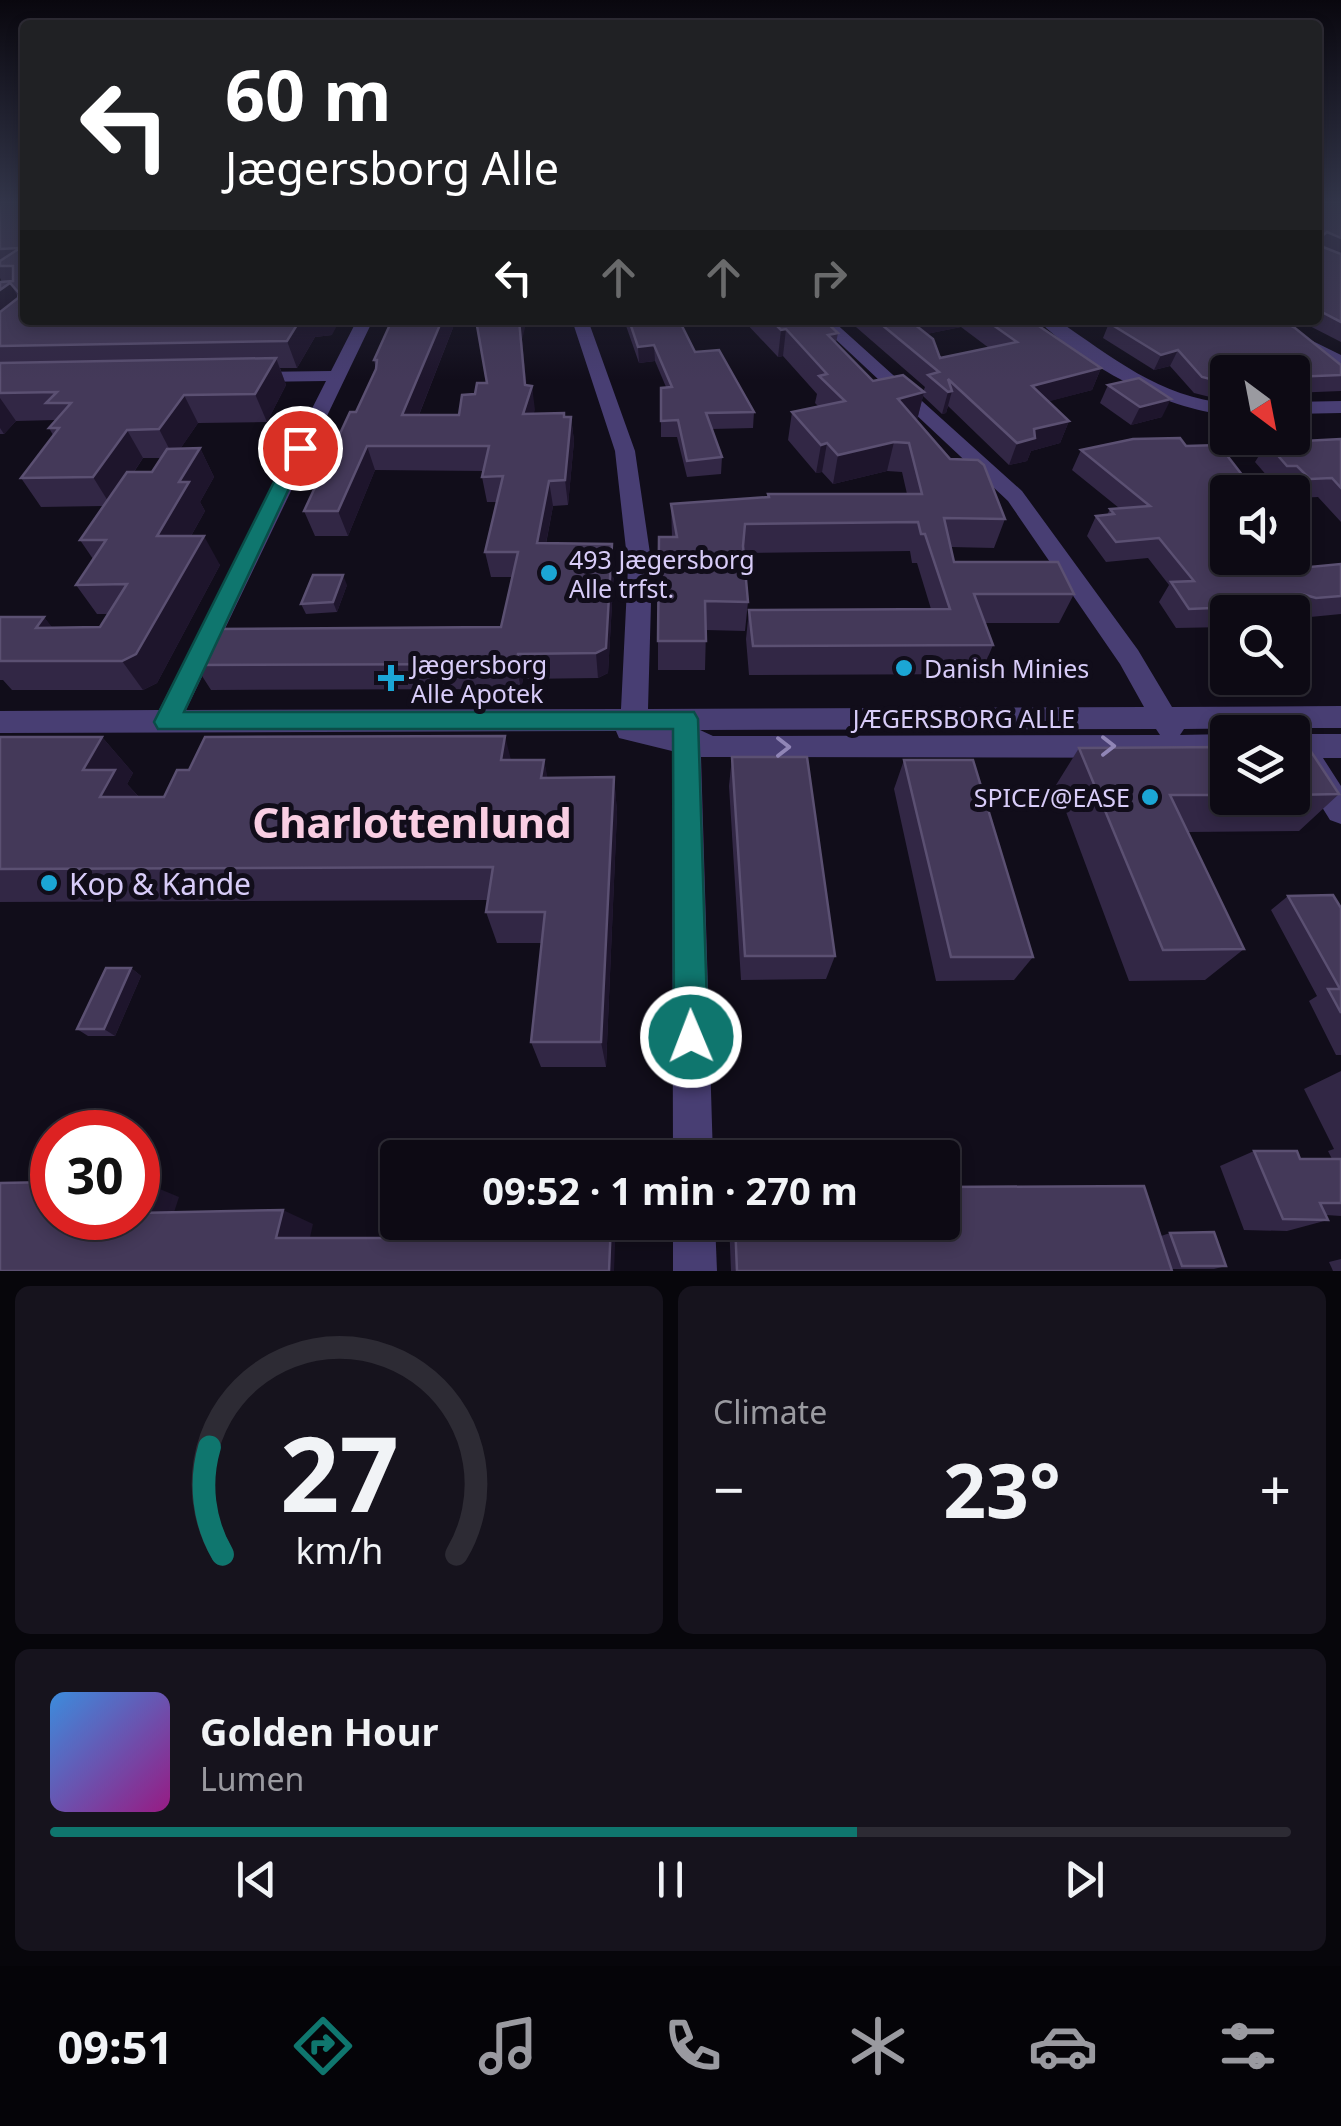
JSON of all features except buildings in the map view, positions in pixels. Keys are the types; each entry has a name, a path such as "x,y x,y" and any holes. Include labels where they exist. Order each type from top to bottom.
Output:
{"street":[{"path":"167,722 362,325"},
{"path":"582,325 625,451 640,567 635,726"},
{"path":"828,325 1015,496 1108,625 1179,746"},
{"path":"1054,325 1166,397 1190,407 1210,408"},
{"path":"1268,325 1341,362"},
{"path":"230,378 337,376"},
{"path":"1310,408 1341,407"},
{"name":"JÆGERSBORG ALLE","path":"1310,728 1341,716"},
{"name":"JÆGERSBORG ALLE","path":"0,722 587,720 686,731 1164,717 1210,724"},
{"path":"686,731 693,1140"},
{"name":"JÆGERSBORG ALLE","path":"686,731 714,748 1210,746"},
{"name":"JÆGERSBORG ALLE","path":"1310,739 1341,746"},
{"path":"1310,764 1341,811"},
{"path":"694,1240 695,1271"}],"place":[{"name":"493 Jægersborg Alle trfst.","path":"549,573"},
{"name":"Danish Minies","path":"904,668"},
{"name":"Jægersborg Alle Apotek","path":"391,678"},
{"name":"SPICE/@EASE","path":"1150,797"},
{"name":"Kop & Kande","path":"49,883"}],"district":[{"name":"Charlottenlund","path":"412,821"}],"route":[{"path":"300,448 167,722 686,719 691,1037"}]}
